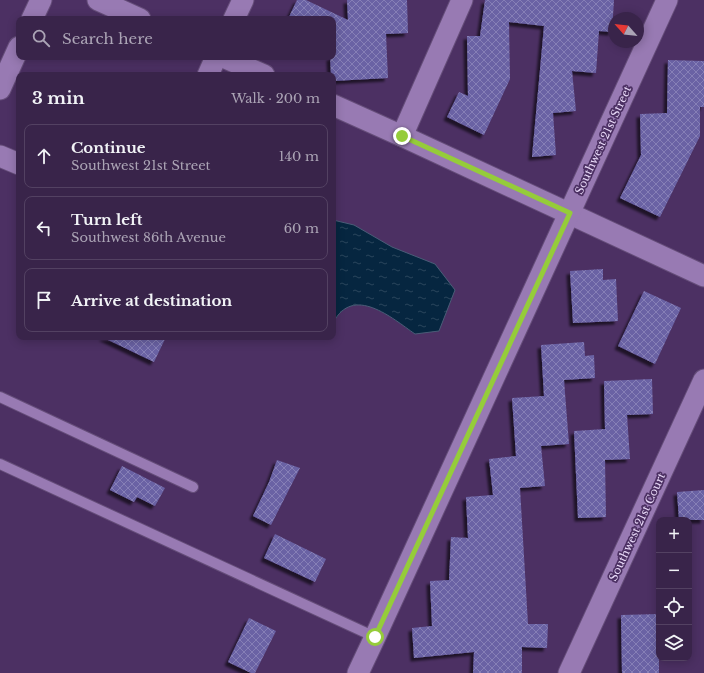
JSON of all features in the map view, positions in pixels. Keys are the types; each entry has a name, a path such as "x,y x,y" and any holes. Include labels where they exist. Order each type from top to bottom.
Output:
{"street":[{"path":"33,16 41,0"},
{"path":"98,0 133,16"},
{"path":"235,16 243,0"},
{"path":"402,136 462,0"},
{"name":"Southwest 21st Street","path":"358,673 667,0"},
{"path":"0,89 16,54"},
{"path":"209,72 215,60"},
{"path":"230,60 257,72"},
{"path":"336,106 704,276"},
{"path":"0,156 16,163"},
{"name":"Southwest 21st Court","path":"569,673 704,380"}],"lane":[{"path":"0,397 193,487"},
{"path":"0,464 375,637"}],"water":[{"path":"336,221 354,225 392,247 435,264 455,290 439,331 415,334 384,313 362,305 351,306 341,312 336,319"}],"building":[{"path":"297,0 306,0 348,20 347,0 407,0 408,33 386,34 388,78 336,81 336,72 331,72 330,60 336,60 336,16 289,16"},
{"path":"485,0 614,0 613,12 608,12 608,32 599,31 596,73 572,71 576,111 553,113 556,155 532,157 544,26 509,22 510,79 484,135 447,117 459,92 468,96 467,36 480,36"},
{"path":"668,60 704,61 704,107 700,107 700,136 660,217 620,198 641,155 640,114 667,113"},
{"path":"603,269 603,280 616,279 618,321 573,323 570,271"},
{"path":"644,291 681,308 655,364 618,346"},
{"path":"108,340 165,340 154,362"},
{"path":"584,342 585,356 594,355 595,378 564,380 569,444 541,446 545,486 520,488 528,624 548,624 547,648 522,647 522,673 473,673 474,652 414,658 412,628 432,626 430,581 449,580 451,537 468,538 466,497 493,495 489,459 516,456 512,398 544,396 541,345"},
{"path":"652,379 653,414 627,415 630,459 605,460 606,517 578,518 574,431 605,429 604,381"},
{"path":"277,460 300,468 271,525 253,516 269,482"},
{"path":"122,466 165,488 155,506 137,497 134,502 110,490"},
{"path":"704,490 704,520 692,520 692,517 679,517 677,492"},
{"path":"275,534 326,559 315,582 264,558"},
{"path":"656,614 656,661 659,661 659,673 622,673 621,615"},
{"path":"249,618 276,631 255,673 251,673 228,662"}],"route":[{"path":"375,637 570,213 402,136"}]}
